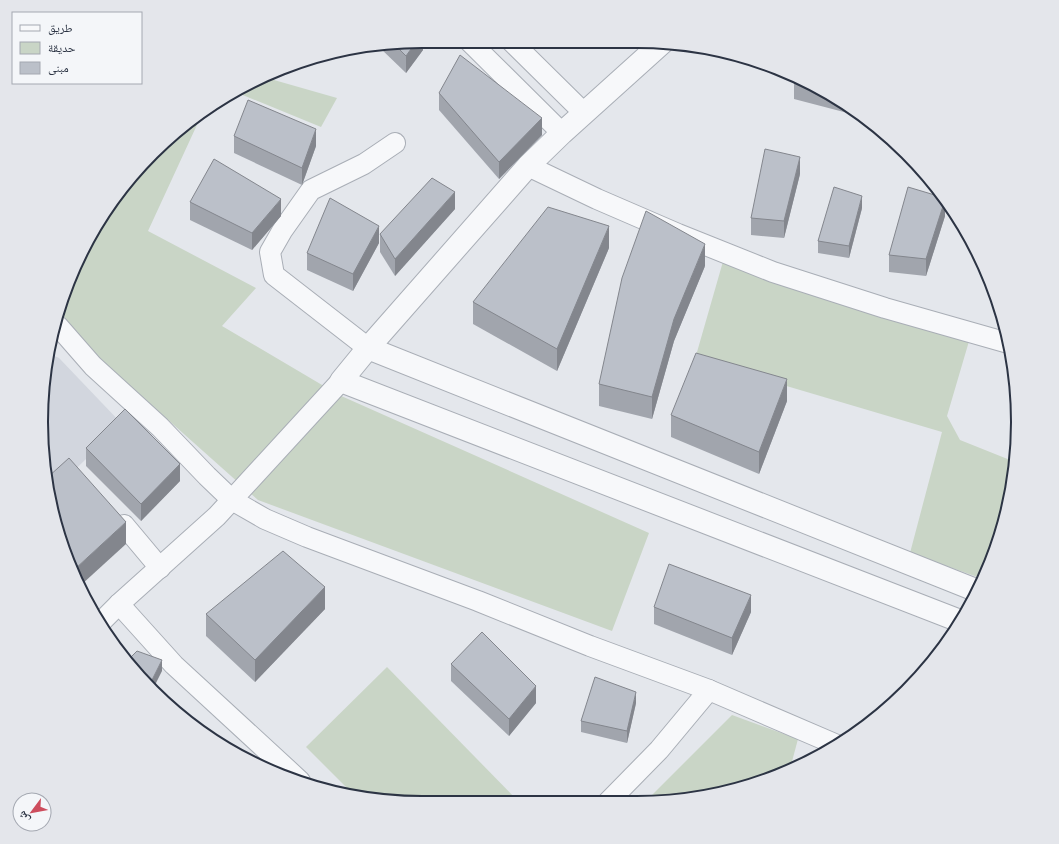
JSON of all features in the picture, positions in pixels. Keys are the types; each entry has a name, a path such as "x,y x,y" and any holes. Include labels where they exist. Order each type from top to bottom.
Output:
{"street":[{"path":"476,48 562,132"},
{"path":"518,48 584,113"},
{"path":"104,619 217,516 232,500 341,381 368,348 528,166 562,132 655,49"},
{"path":"395,143 364,164 310,190 282,231 270,252 274,275 368,348 971,588"},
{"path":"528,166 597,199 678,234 773,272 884,308 1002,341"},
{"path":"60,331 93,366 160,427 232,500 265,519 307,537 470,598 590,646 709,690 830,742"},
{"path":"341,381 955,619"},
{"path":"124,525 160,568"},
{"path":"119,604 174,665 290,772"},
{"path":"614,796 659,750 709,690"}],"shaded area":[{"path":"54,356 59,358 122,424 54,490 51,471 48,422 51,373"}],"green space":[{"path":"274,78 274,80 337,98 321,127 242,95"},
{"path":"198,122 148,231 256,288 222,326 339,395 649,533 612,631 258,500 61,325 76,279 98,235 111,214 141,175 175,141"},
{"path":"724,258 972,331 947,416 960,440 1009,460 1004,495 998,519 983,565 977,577 910,553 942,432 695,359"},
{"path":"387,667 513,796 398,795 349,789 306,747"},
{"path":"732,715 798,739 792,762 780,768 710,789 686,793 652,795"}],"building":[{"path":"411,48 406,56 399,49"},
{"path":"460,55 542,118 499,162 439,93"},
{"path":"248,100 316,129 302,168 234,136"},
{"path":"765,149 800,157 784,221 751,218"},
{"path":"214,159 281,199 252,233 190,202"},
{"path":"432,178 455,192 395,259 380,234"},
{"path":"834,187 862,196 849,246 818,241"},
{"path":"908,187 935,195 943,207 926,259 889,255"},
{"path":"330,198 379,226 353,274 307,253"},
{"path":"548,207 609,226 557,349 473,302"},
{"path":"646,211 705,244 674,319 652,397 599,384 622,278"},
{"path":"696,353 787,379 759,452 671,415"},
{"path":"125,409 180,464 141,504 86,448"},
{"path":"69,458 126,522 77,567 61,519 51,474"},
{"path":"283,551 325,587 255,660 206,614"},
{"path":"669,564 751,595 732,638 654,607"},
{"path":"482,632 536,686 509,719 451,664"},
{"path":"137,651 162,660 152,680 131,657"},
{"path":"595,677 636,692 627,731 581,721"}]}
